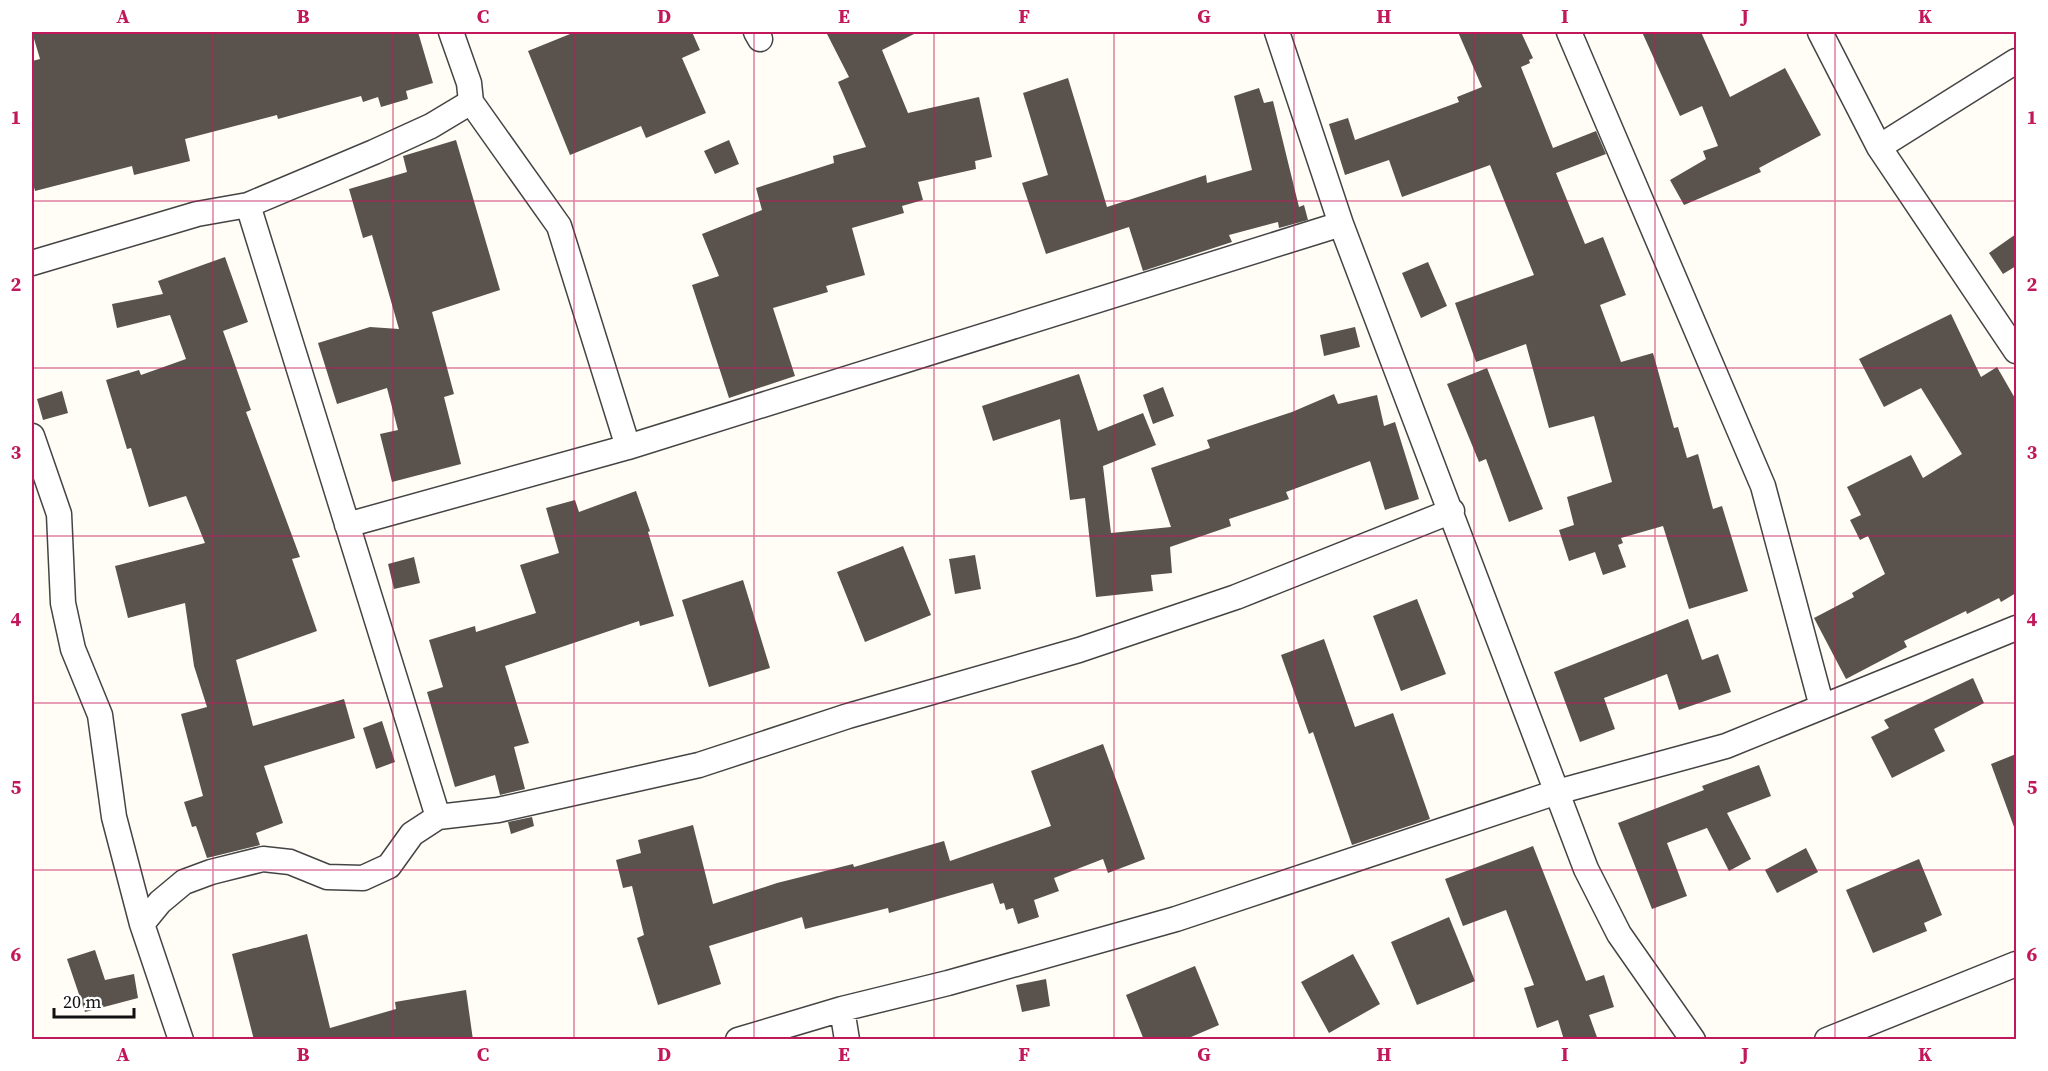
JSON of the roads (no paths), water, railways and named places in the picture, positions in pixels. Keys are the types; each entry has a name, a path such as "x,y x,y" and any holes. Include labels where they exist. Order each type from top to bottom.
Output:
{"street":[{"path":"451,32 469,83 471,102 559,226 628,447"},
{"path":"1277,32 1341,224 1452,511 1586,869 1619,934 1693,1040"},
{"path":"1569,32 1763,486 1822,707"},
{"path":"1820,32 1879,147 2016,351"},
{"path":"1879,147 2016,62"},
{"path":"32,263 197,214 248,205 431,126 471,102"},
{"path":"248,205 438,817"},
{"path":"347,525 628,447 1341,224"},
{"path":"32,436 59,514 63,603 73,649 100,715 114,817 142,924 181,1040"},
{"path":"142,924 160,902 184,882 211,872 263,860 290,862 327,877 363,878 389,866 412,834 438,817 498,810 699,765 848,716 1078,650 1236,597 1452,511"},
{"path":"738,1040 842,1009 948,983 1176,919 1557,792 1726,746 2016,628"},
{"path":"1827,1040 2016,964"},
{"path":"842,1009 847,1040"}]}
